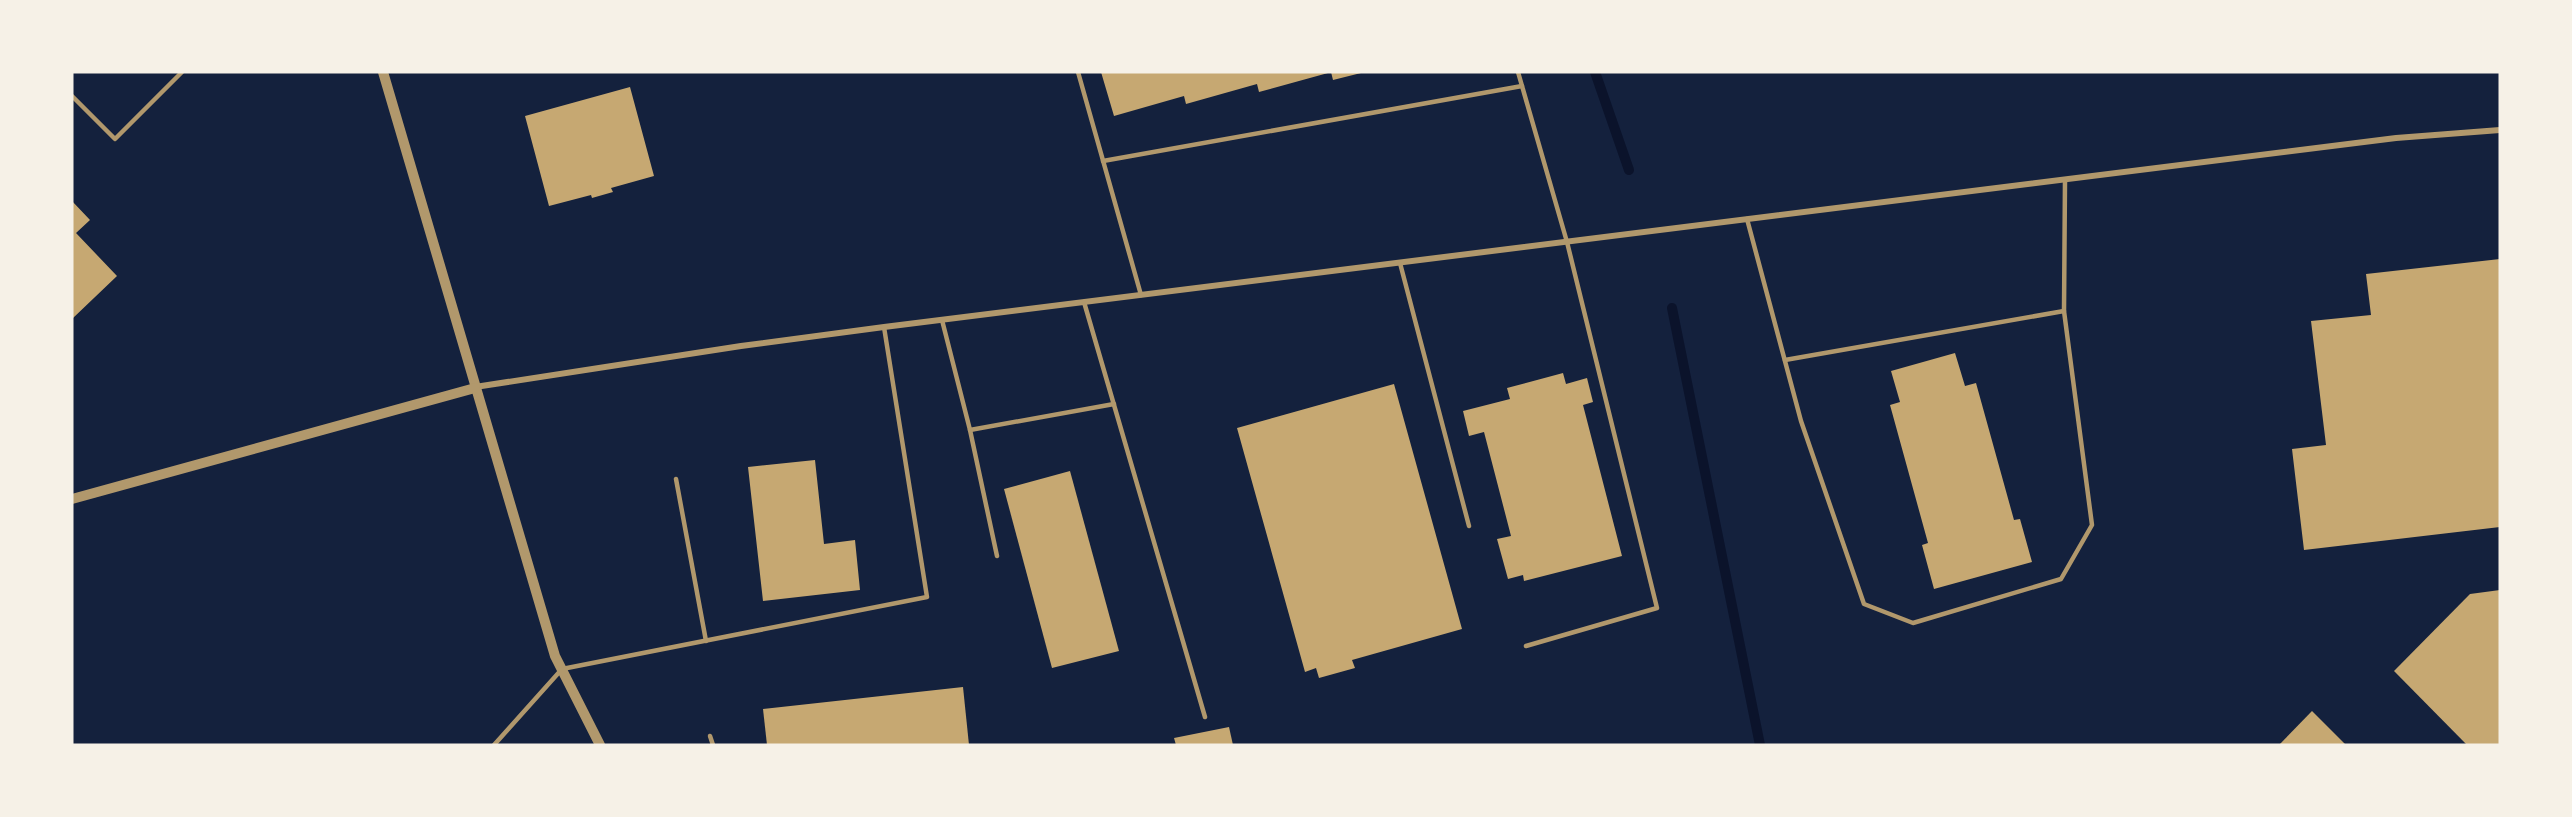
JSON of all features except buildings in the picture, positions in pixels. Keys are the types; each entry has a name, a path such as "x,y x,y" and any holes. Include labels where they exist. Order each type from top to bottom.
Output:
{"street":[{"path":"383,72 555,656 600,745"},
{"path":"72,499 475,388 741,346 2396,138 2500,130"}],"lane":[{"path":"72,96 115,139 182,72"},
{"path":"1078,72 1141,295"},
{"path":"1518,72 1567,242 1658,608 1527,646"},
{"path":"1103,161 1522,87"},
{"path":"1747,219 1801,421 1864,604 1913,623 2061,579 2092,525 2064,311 2065,180"},
{"path":"1400,263 1469,526"},
{"path":"1084,302 1205,717"},
{"path":"1785,360 2064,311"},
{"path":"942,320 970,430 997,556"},
{"path":"494,745 562,669 927,597 884,327"},
{"path":"970,430 1114,404"},
{"path":"676,479 705,641"},
{"path":"710,736 713,745"}],"waterway":[{"path":"1595,72 1629,170"},
{"path":"1672,308 1760,745"}]}
